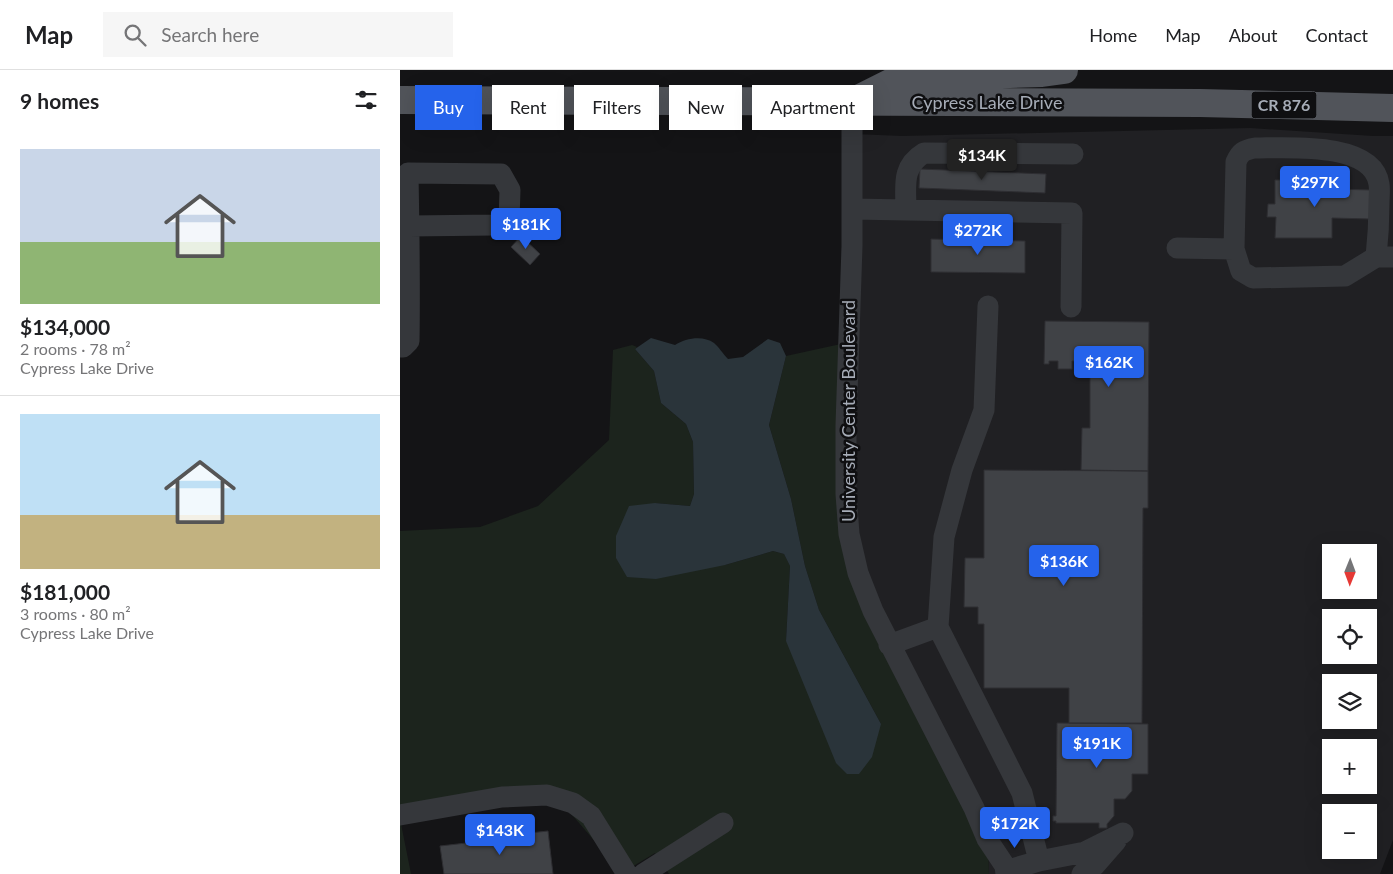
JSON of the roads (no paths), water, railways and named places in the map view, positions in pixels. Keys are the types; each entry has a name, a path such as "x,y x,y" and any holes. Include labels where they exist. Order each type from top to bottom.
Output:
{"main road":[{"path":"873,92 894,81 910,77 1042,73 1064,70"},
{"name":"Cypress Lake Drive","path":"400,100 752,102"},
{"name":"Cypress Lake Drive","path":"873,102 1200,103 1393,108"}],"street":[{"name":"University Center Boulevard","path":"852,130 846,494 849,534 853,554 864,589 889,645 974,808 987,839 1004,866 1011,872"},
{"path":"1255,148 1326,149 1354,156 1368,165 1375,174 1379,183 1378,239 1385,257 1345,276 1253,278 1240,271 1234,249 1236,162 1245,150 1255,148"},
{"path":"906,210 906,174 910,166 924,153 1073,154"},
{"path":"400,347 403,347 409,341 405,259 409,226 408,173 501,174 510,190 510,220 495,225 409,226"},
{"path":"852,210 1072,213 1071,307"},
{"path":"1177,248 1234,249"},
{"path":"988,306 984,410 962,470 944,537 938,627 1022,792 1039,861"},
{"path":"889,645 938,627"},
{"path":"400,815 502,797 547,795 573,803 591,816 627,874"},
{"path":"642,874 723,823"},
{"path":"1011,872 1039,861 1085,852 1123,833 1095,865 1082,874"},
{"name":"University Center Boulevard","path":"987,839 991,874"}]}
